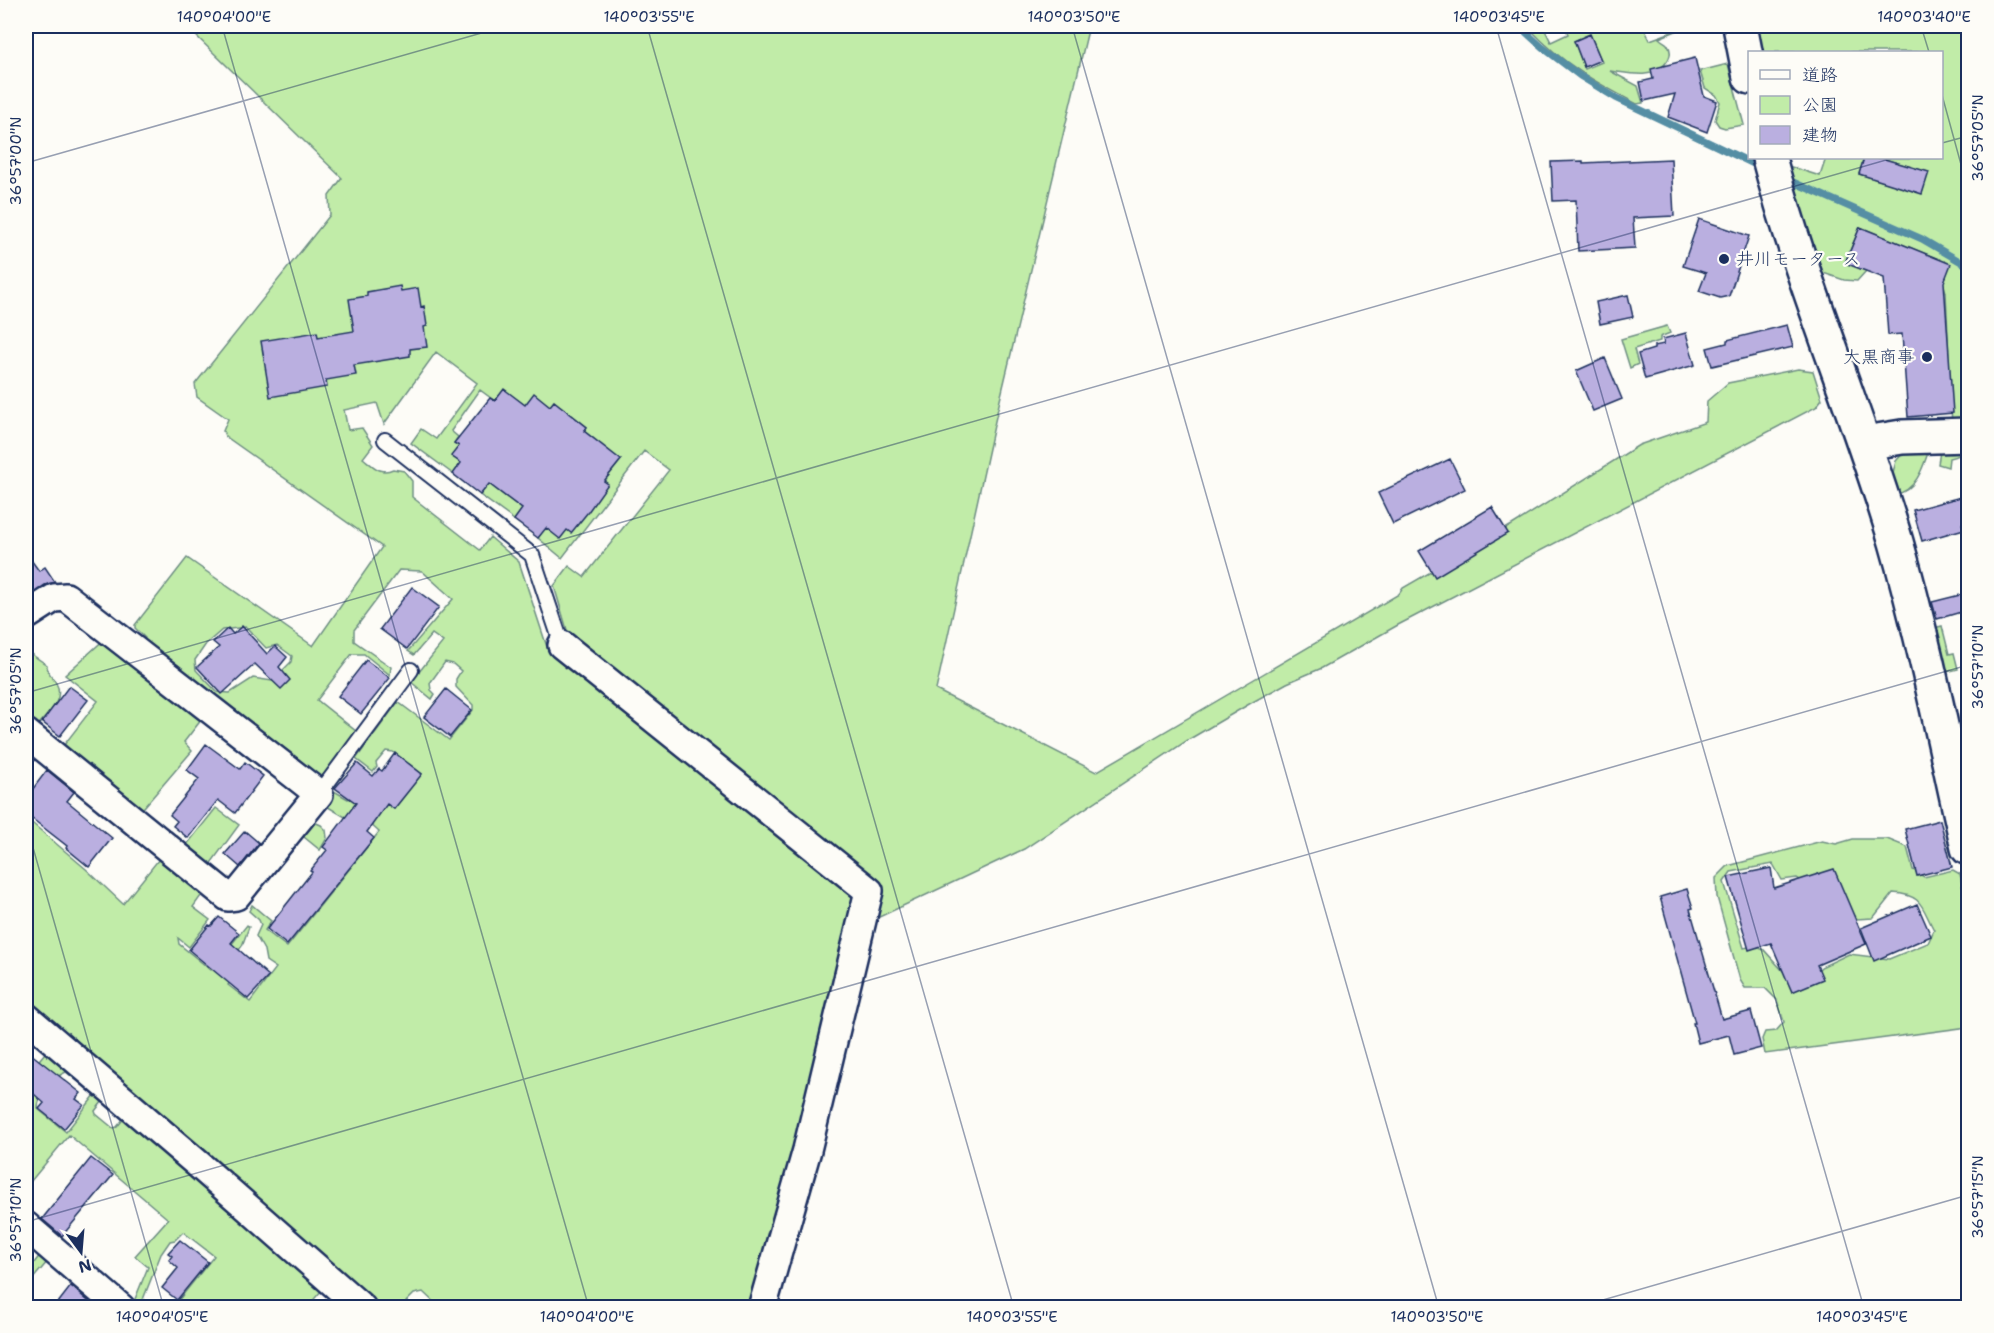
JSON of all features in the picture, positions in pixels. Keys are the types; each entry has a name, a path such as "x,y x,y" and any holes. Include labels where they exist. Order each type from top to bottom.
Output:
{"street":[{"path":"1740,26 1748,71"},
{"path":"1769,159 1808,282 1865,443 1896,543 1919,630 1968,848"},
{"path":"1865,443 1902,437 1968,435"},
{"path":"26,616 54,598 66,597 319,794 236,896 228,897 26,733"},
{"path":"562,645 869,891 807,1150 762,1308"},
{"path":"26,1017 362,1308"},
{"path":"26,1226 121,1308"}],"lane":[{"path":"385,441 532,555 562,645"},
{"path":"319,794 411,670"}],"green space":[{"path":"186,26 1089,26 995,421 936,690 1096,772 1399,594 1403,588 1512,525 1639,445 1706,422 1707,401 1728,383 1798,369 1813,371 1822,399 1816,407 1398,625 1322,668 1287,683 1251,703 1188,740 1024,849 877,918 771,1307 440,1308 423,1292 414,1294 401,1307 340,1308 340,1304 322,1290 309,1305 310,1307 173,1307 214,1256 183,1232 175,1240 170,1241 161,1254 140,1307 138,1307 133,1304 148,1267 135,1256 168,1219 69,1135 26,1187 26,1076 49,1048 106,1097 95,1111 113,1128 117,1127 128,1113 26,1011 26,818 123,904 163,854 206,889 193,907 210,920 189,947 178,938 179,944 211,970 247,925 249,927 242,946 230,962 249,960 228,985 250,1002 276,968 266,961 264,950 256,936 261,925 249,911 252,905 271,921 265,930 287,947 379,832 358,813 345,817 323,804 334,791 348,799 366,777 375,796 394,809 422,774 393,752 386,751 376,763 377,767 373,772 356,759 398,702 449,740 473,710 473,705 456,687 456,679 461,671 453,664 445,662 430,683 431,690 435,694 432,699 411,682 443,642 432,634 414,655 408,651 453,599 422,571 399,570 354,630 354,641 391,667 390,675 364,654 352,654 317,700 357,732 326,774 318,777 142,642 145,638 135,628 187,558 313,646 382,547 225,436 223,431 228,419 197,397 195,384 330,215 329,196 342,178","holes":["436,352 477,383 436,439 421,429 411,443 453,474 461,463 452,456 459,446 454,443 458,437 451,431 480,390 495,401 504,390 525,405 534,394 550,406 554,401 587,427 584,431 621,460 560,538 546,526 538,538 562,558 644,451 669,470 584,577 569,566 554,586 570,640 836,875 547,647 519,562 490,537 480,550 412,497 412,481 404,471 380,470 363,458 373,445 362,428 348,430 344,410 377,403 384,424","246,627 266,648 277,645 292,656 291,662 272,681 253,678 230,693 217,692 196,670 195,660 206,644 222,630","66,1072 95,1095 66,1132 38,1109 43,1092"]},
{"path":"1537,26 1548,26 1544,28 1551,42 1568,34 1565,26 1643,26 1650,40 1688,26 1659,38 1667,44 1670,55 1665,64 1655,71 1642,74 1610,71 1638,86 1643,103 1637,104 1580,71 1530,29","holes":["1590,34 1602,62 1585,69 1574,41"]},
{"path":"1755,26 1968,26 1968,453 1949,458 1948,467 1938,464 1941,445 1952,427 1946,292 1936,258 1860,227 1845,262 1866,271 1857,281 1844,280 1823,273 1806,229 1788,166 1820,176 1826,159 1864,159 1859,174 1922,193 1928,172 1884,159 1943,159 1943,51 1761,51"},
{"path":"1728,64 1744,125 1725,128 1719,126 1715,120 1720,102 1716,95 1705,88 1700,71"},
{"path":"1667,326 1670,333 1660,337 1660,341 1634,349 1638,364 1630,368 1621,339"},
{"path":"1930,447 1919,476 1909,488 1896,494 1891,480 1896,461 1904,452"},
{"path":"489,484 522,509 514,520 480,495"},
{"path":"1942,626 1949,654 1954,653 1958,669 1946,672 1934,628"},
{"path":"107,637 205,715 184,742 192,751 139,813 60,750 98,701 65,675"},
{"path":"28,652 47,665 56,683 58,695 53,707 35,729 26,730 26,653"},
{"path":"216,808 239,825 209,866 185,847"},
{"path":"309,820 326,830 327,838 320,850 299,833"},
{"path":"1853,839 1887,839 1907,847 1913,870 1924,877 1953,870 1960,874 1968,915 1968,1027 1765,1054 1762,1039 1765,1032 1776,1031 1784,1022 1777,1000 1765,988 1745,988 1740,980 1717,897 1716,878 1728,866 1822,841 1836,844","holes":["1773,864 1782,880 1797,878 1808,885 1840,895 1856,919 1873,918 1893,893 1910,896 1920,903 1934,930 1928,943 1889,959 1849,954 1821,967 1807,982 1793,982 1764,950 1754,946 1744,948 1724,882 1731,872"]},
{"path":"41,1254 48,1261 26,1287 26,1273"}],"building":[{"path":"1590,34 1601,60 1584,67 1574,41"},
{"path":"1695,58 1704,96 1717,101 1707,132 1668,117 1675,94 1644,101 1640,82 1653,79 1651,69"},
{"path":"1671,159 1674,216 1633,218 1635,248 1578,251 1576,200 1553,201 1551,162"},
{"path":"1864,159 1884,159 1929,172 1922,194 1859,174"},
{"path":"1699,219 1749,236 1729,296 1720,298 1699,291 1706,273 1683,266"},
{"path":"1860,227 1951,264 1944,282 1953,413 1908,417 1902,334 1888,335 1884,278 1845,263"},
{"path":"400,286 401,291 418,288 421,307 424,306 427,347 410,349 410,356 354,365 356,375 326,380 327,387 270,397 261,341 317,332 318,337 354,331 349,299 367,296 367,292"},
{"path":"1628,295 1633,317 1600,324 1596,302"},
{"path":"1787,325 1793,347 1712,366 1707,348 1727,343 1727,340"},
{"path":"1686,333 1695,365 1645,379 1638,354 1664,344 1663,339"},
{"path":"1605,358 1622,399 1593,411 1576,371"},
{"path":"504,389 525,405 534,393 550,406 554,401 587,427 584,431 621,460 604,481 608,484 588,512 571,533 567,530 560,539 546,528 538,538 514,520 522,509 489,484 480,495 453,474 461,463 451,456 459,446 454,443 490,398 495,401"},
{"path":"1450,459 1465,489 1393,524 1378,493"},
{"path":"1968,495 1968,522 1962,524 1964,529 1922,541 1913,510"},
{"path":"1492,507 1508,533 1435,577 1419,551"},
{"path":"26,553 39,571 45,567 55,582 45,585 26,598"},
{"path":"412,587 439,607 407,649 380,629"},
{"path":"1968,593 1968,610 1937,619 1932,602"},
{"path":"242,626 267,654 275,646 287,657 279,667 290,680 281,689 255,664 222,694 197,667 219,647 213,642 228,628 233,634"},
{"path":"366,660 390,678 361,714 338,696"},
{"path":"69,686 88,700 60,736 42,722"},
{"path":"446,689 472,710 450,737 424,717"},
{"path":"206,744 240,769 245,762 263,776 235,813 218,800 188,838 173,826 177,821 170,815 199,779 187,770"},
{"path":"395,753 422,774 394,809 387,804 367,832 374,838 287,945 267,929 312,872 310,871 327,850 323,847 356,803 335,788 357,763 373,776 379,769 382,771"},
{"path":"47,770 74,792 67,801 112,838 89,867 66,848 67,846 26,814 26,798"},
{"path":"1940,820 1952,867 1917,876 1905,829"},
{"path":"245,831 259,843 240,867 225,854"},
{"path":"1771,868 1774,888 1834,869 1866,944 1817,965 1823,979 1792,992 1771,943 1749,950 1728,877"},
{"path":"1687,889 1693,908 1690,909 1722,1019 1751,1011 1761,1048 1734,1055 1729,1035 1698,1043 1693,1023 1695,1023 1660,897"},
{"path":"1917,904 1931,936 1874,961 1861,928"},
{"path":"219,917 239,933 231,943 269,976 248,999 189,950 209,925 211,926"},
{"path":"26,1050 81,1093 76,1099 84,1105 64,1129 39,1109 44,1103 26,1087"},
{"path":"91,1158 113,1175 62,1236 42,1219"},
{"path":"180,1240 208,1262 177,1300 162,1288 178,1268 169,1260 172,1256 168,1253"},
{"path":"71,1286 96,1308 54,1308"}],"waterway":[{"path":"1519,26 1580,76 1616,98 1760,167"},
{"path":"1784,178 1922,239 1968,266"}],"place":[{"name":"井川モータース","path":"1724,259"},
{"name":"大黒商事","path":"1927,357"}]}
